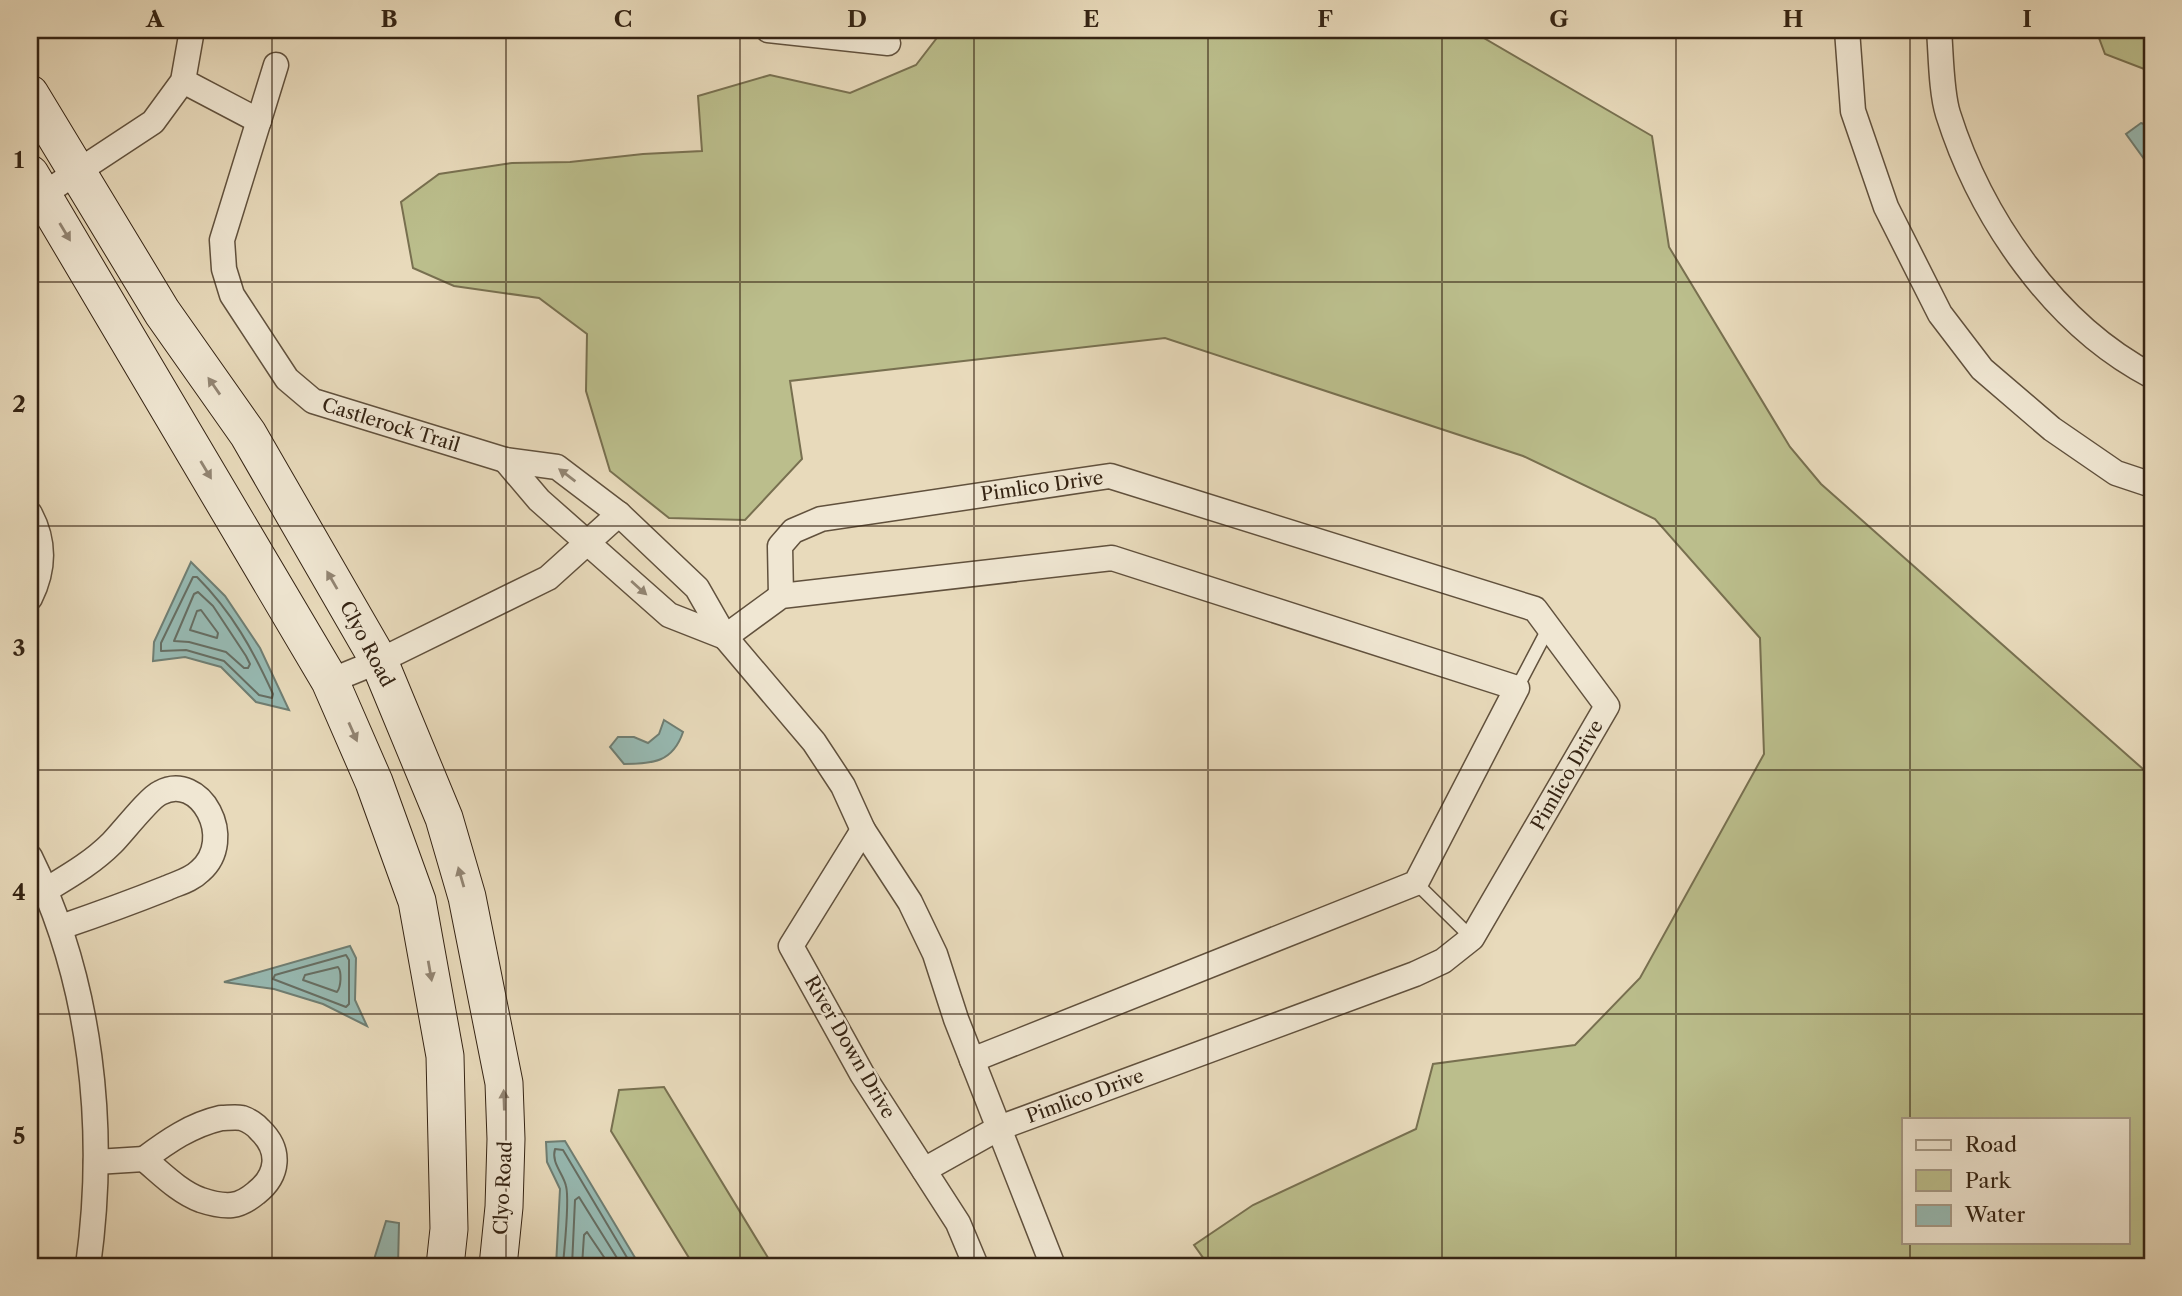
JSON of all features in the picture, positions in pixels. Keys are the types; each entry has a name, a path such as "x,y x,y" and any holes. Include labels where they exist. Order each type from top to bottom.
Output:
{"street":[{"path":"192,30 183,81 153,122 79,173 34,190 330,681 374,782 417,901 445,1056 449,1229 445,1266"},
{"path":"768,30 888,43"},
{"path":"1847,30 1853,111 1885,207 1940,314 1982,369 2052,429 2116,474 2152,485"},
{"path":"1939,30 1947,112 1981,195 2029,271 2071,319 2132,365 2152,376"},
{"name":"Castlerock Trail","path":"276,65 222,240 224,269 232,295 287,379 313,401 505,460 557,467 619,514"},
{"path":"183,81 259,121"},
{"name":"Clyo Road","path":"30,94 163,312 248,434 379,661 444,818 467,897 504,1083 504,1207 498,1266"},
{"path":"505,460 539,500 669,615 725,637"},
{"name":"Pimlico Drive","path":"781,596 780,546 793,531 821,519 1110,476 1535,609 1607,706 1472,938 1443,961 1415,974 999,1128 924,1170"},
{"path":"30,514 43,554 39,581 30,598"},
{"path":"330,681 379,661 548,578 619,514 697,588 725,637 814,742 843,786 863,830 910,902 936,954 956,1018 1053,1266"},
{"path":"725,637 781,596 1112,558 1517,688 1416,883 972,1060"},
{"path":"46,890 93,859 159,793 185,791 201,800 211,814 216,828 216,844 211,858 193,877 61,928"},
{"name":"River Down Drive","path":"863,830 791,946 862,1074 958,1223 976,1266"},
{"path":"30,857 61,928 77,990 91,1068 96,1162 94,1224 88,1266"},
{"path":"96,1162 144,1159 201,1123 220,1118 242,1118 256,1125 267,1136 274,1150 276,1164 274,1173 263,1188 250,1198 234,1205 218,1205 198,1199 180,1189 144,1159"}],"lane":[{"path":"1517,688 1549,627"},
{"path":"1416,883 1472,938"}],"green space":[{"path":"943,30 1470,30 1652,136 1669,247 1790,447 1821,484 2152,777 2152,1266 1209,1266 1194,1245 1253,1205 1416,1129 1433,1064 1575,1045 1640,978 1764,754 1760,638 1655,519 1523,456 1165,338 790,381 802,459 745,520 669,518 610,471 586,391 587,334 539,298 454,286 413,268 401,202 439,174 512,163 570,162 702,151 698,96 770,75 850,93 916,65"},
{"path":"2096,30 2152,30 2152,72 2105,54"},
{"path":"664,1087 773,1266 694,1266 611,1131 619,1090"}],"water":[{"path":"2141,123 2152,127 2152,170 2126,134"},
{"path":"191,562 225,596 260,648 289,710 256,702 221,667 185,657 153,661 154,642"},
{"path":"664,720 683,732 674,750 661,759 624,764 610,747 618,737 634,737 648,743 659,734"},
{"path":"350,946 356,958 355,1000 367,1026 323,1004 274,989 224,982"},
{"path":"565,1141 640,1266 556,1266 560,1189 547,1162 546,1142"},
{"path":"386,1221 399,1223 398,1266 372,1266"}]}
